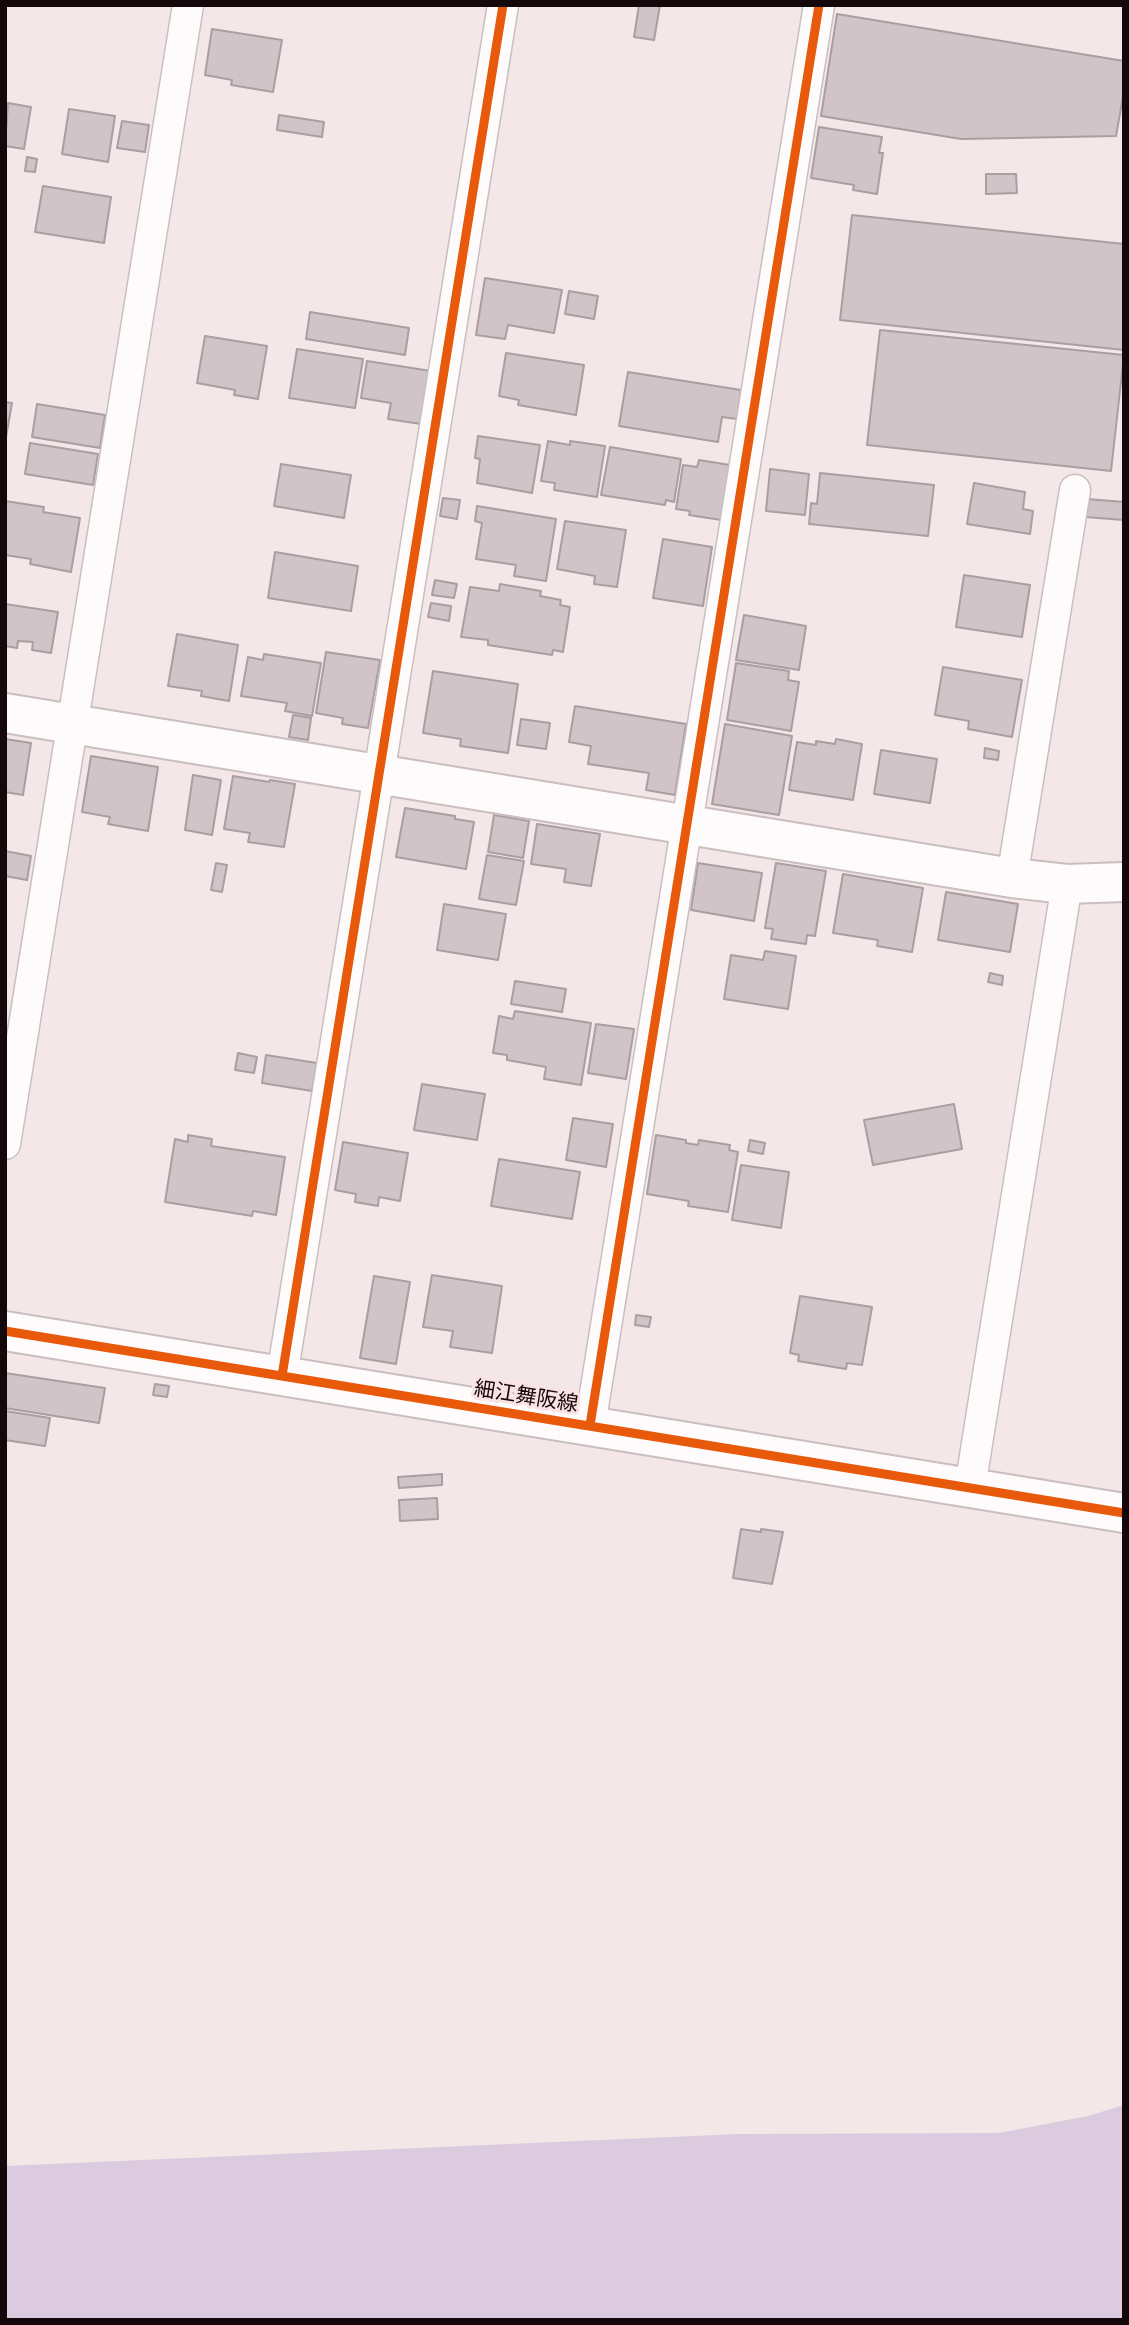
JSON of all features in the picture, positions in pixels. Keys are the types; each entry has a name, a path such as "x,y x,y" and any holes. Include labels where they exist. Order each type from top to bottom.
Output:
{"street":[{"path":"5,1144 188,5"},
{"path":"282,1376 503,5"},
{"path":"590,1425 816,6"},
{"path":"1012,878 1075,490"},
{"path":"5,713 1012,878 1068,884 1124,882"},
{"path":"970,1487 1068,884"},
{"name":"細江舞阪線","path":"5,1331 1124,1513"}],"shaded area":[{"path":"1124,2105 1124,2320 5,2320 5,2166 739,2134 999,2133 1088,2116"}],"building":[{"path":"639,5 660,5 654,40 634,37"},
{"path":"837,14 1124,61 1124,91 1116,136 961,139 821,116"},
{"path":"212,29 282,40 273,92 231,85 232,80 205,75"},
{"path":"8,103 31,107 24,149 5,146"},
{"path":"69,109 115,116 108,162 62,154"},
{"path":"279,115 324,122 322,137 277,130"},
{"path":"122,121 149,125 145,152 117,148"},
{"path":"819,127 882,137 879,153 883,153 877,194 853,190 854,185 811,178"},
{"path":"27,157 37,159 35,172 25,171"},
{"path":"986,174 1016,174 1017,193 986,194"},
{"path":"43,186 111,197 104,243 35,232"},
{"path":"852,215 1124,244 1124,350 840,320"},
{"path":"485,278 562,290 554,333 508,325 505,339 476,335"},
{"path":"569,291 598,296 594,319 565,314"},
{"path":"310,312 409,328 405,355 306,339"},
{"path":"880,330 1124,355 1111,471 867,445"},
{"path":"205,336 267,346 258,399 234,395 235,390 197,383"},
{"path":"297,349 363,359 355,408 289,398"},
{"path":"506,353 584,365 576,415 518,405 519,400 499,396"},
{"path":"367,361 431,371 421,424 388,419 391,403 361,398"},
{"path":"628,372 741,390 737,419 722,417 718,442 619,426"},
{"path":"5,402 12,403 5,443"},
{"path":"37,404 105,415 100,448 32,437"},
{"path":"478,436 540,445 532,493 477,483 480,459 475,458"},
{"path":"548,441 605,446 597,497 554,490 555,483 541,481"},
{"path":"30,443 98,454 93,485 25,474"},
{"path":"610,447 681,459 674,502 666,500 665,505 601,495"},
{"path":"699,460 730,465 721,520 689,515 690,511 676,509 683,465 697,467"},
{"path":"281,464 351,475 344,518 274,506"},
{"path":"770,469 809,474 805,515 766,511"},
{"path":"820,473 934,485 928,536 809,524 811,503 817,504"},
{"path":"974,483 1025,492 1023,509 1033,511 1030,534 967,524"},
{"path":"443,498 460,500 457,519 440,516"},
{"path":"1087,499 1124,502 1124,520 1085,517"},
{"path":"5,501 44,507 43,512 80,518 71,572 30,564 31,559 5,555"},
{"path":"477,506 556,519 546,581 514,576 516,565 476,559 482,523 475,521"},
{"path":"565,521 626,530 617,587 594,584 595,576 557,569"},
{"path":"663,539 712,547 703,606 653,598"},
{"path":"275,552 358,566 351,611 268,598"},
{"path":"964,575 1030,585 1022,637 956,627"},
{"path":"435,580 457,584 454,598 432,595"},
{"path":"500,584 541,591 540,596 561,600 560,605 570,607 563,652 553,650 552,655 488,645 488,640 461,637 470,587 499,591"},
{"path":"431,603 451,606 449,621 428,617"},
{"path":"5,604 58,612 51,653 32,650 33,642 18,641 17,648 5,646"},
{"path":"744,615 806,626 799,670 736,660"},
{"path":"177,634 238,645 229,701 201,696 202,691 168,686"},
{"path":"326,652 380,660 368,728 342,724 343,718 316,713"},
{"path":"264,654 321,663 312,716 285,711 287,703 241,696 248,657 263,660"},
{"path":"736,663 789,671 788,680 799,682 791,731 727,720"},
{"path":"943,667 1022,680 1012,737 968,729 969,721 935,715"},
{"path":"433,671 518,684 508,753 460,746 461,739 423,733"},
{"path":"575,706 686,724 675,795 646,790 649,773 588,764 591,746 569,742"},
{"path":"293,715 311,718 308,740 289,737"},
{"path":"521,719 550,723 546,749 517,745"},
{"path":"725,724 792,736 779,815 712,804"},
{"path":"5,739 31,743 23,795 5,792"},
{"path":"836,739 862,744 853,800 789,790 797,742 835,744"},
{"path":"985,748 999,751 998,760 984,758"},
{"path":"881,750 937,759 930,803 874,794"},
{"path":"91,756 158,767 148,831 108,824 110,817 82,812"},
{"path":"193,775 221,780 212,835 185,830"},
{"path":"233,776 295,784 284,847 248,842 250,833 224,829"},
{"path":"405,808 455,816 455,819 474,822 466,869 396,857"},
{"path":"494,815 529,821 523,858 488,852"},
{"path":"537,824 600,834 591,886 564,882 566,869 531,864"},
{"path":"5,851 31,856 27,880 5,876"},
{"path":"487,855 524,861 516,905 479,899"},
{"path":"216,863 227,865 222,892 211,890"},
{"path":"698,863 762,873 754,921 691,910"},
{"path":"776,863 826,871 815,936 807,935 806,944 771,939 773,929 765,928"},
{"path":"843,874 923,888 912,952 877,946 878,940 833,933"},
{"path":"946,892 1018,904 1010,952 938,940"},
{"path":"444,904 506,914 498,960 437,950"},
{"path":"765,951 796,956 788,1009 724,999 731,955 763,960"},
{"path":"990,973 1003,976 1002,985 988,982"},
{"path":"515,981 566,989 562,1012 511,1004"},
{"path":"515,1011 591,1023 581,1085 544,1079 546,1067 507,1060 507,1055 493,1053 499,1016 513,1019"},
{"path":"596,1024 634,1029 626,1079 588,1073"},
{"path":"238,1053 257,1057 254,1073 235,1070"},
{"path":"266,1055 317,1063 312,1091 262,1083"},
{"path":"422,1084 485,1094 477,1140 414,1130"},
{"path":"954,1104 962,1149 873,1165 864,1120"},
{"path":"573,1118 613,1124 606,1167 566,1160"},
{"path":"188,1135 212,1139 211,1146 285,1157 276,1215 253,1211 252,1216 165,1202 175,1139 188,1142"},
{"path":"656,1135 698,1145 699,1140 730,1145 729,1150 738,1152 728,1212 688,1206 689,1201 647,1194"},
{"path":"750,1140 765,1143 763,1154 748,1151"},
{"path":"343,1142 408,1153 400,1201 379,1197 378,1206 355,1202 356,1194 335,1190"},
{"path":"499,1159 580,1172 572,1219 491,1206"},
{"path":"741,1165 789,1172 781,1228 732,1220"},
{"path":"432,1275 502,1286 492,1353 450,1347 453,1331 423,1327"},
{"path":"374,1276 410,1282 396,1364 360,1358"},
{"path":"800,1296 872,1307 862,1365 847,1363 846,1369 798,1361 799,1355 790,1353"},
{"path":"636,1315 651,1317 649,1327 635,1325"},
{"path":"5,1373 105,1388 99,1423 5,1408"},
{"path":"155,1384 169,1386 167,1397 153,1395"},
{"path":"5,1411 50,1418 45,1446 5,1440"},
{"path":"442,1474 442,1485 399,1488 398,1477"},
{"path":"437,1498 438,1519 400,1521 399,1500"},
{"path":"741,1529 783,1532 772,1584 733,1578"}],"cycle path":[{"path":"282,1376 503,5"},
{"path":"590,1425 819,5"},
{"path":"5,1331 1124,1513"}]}
